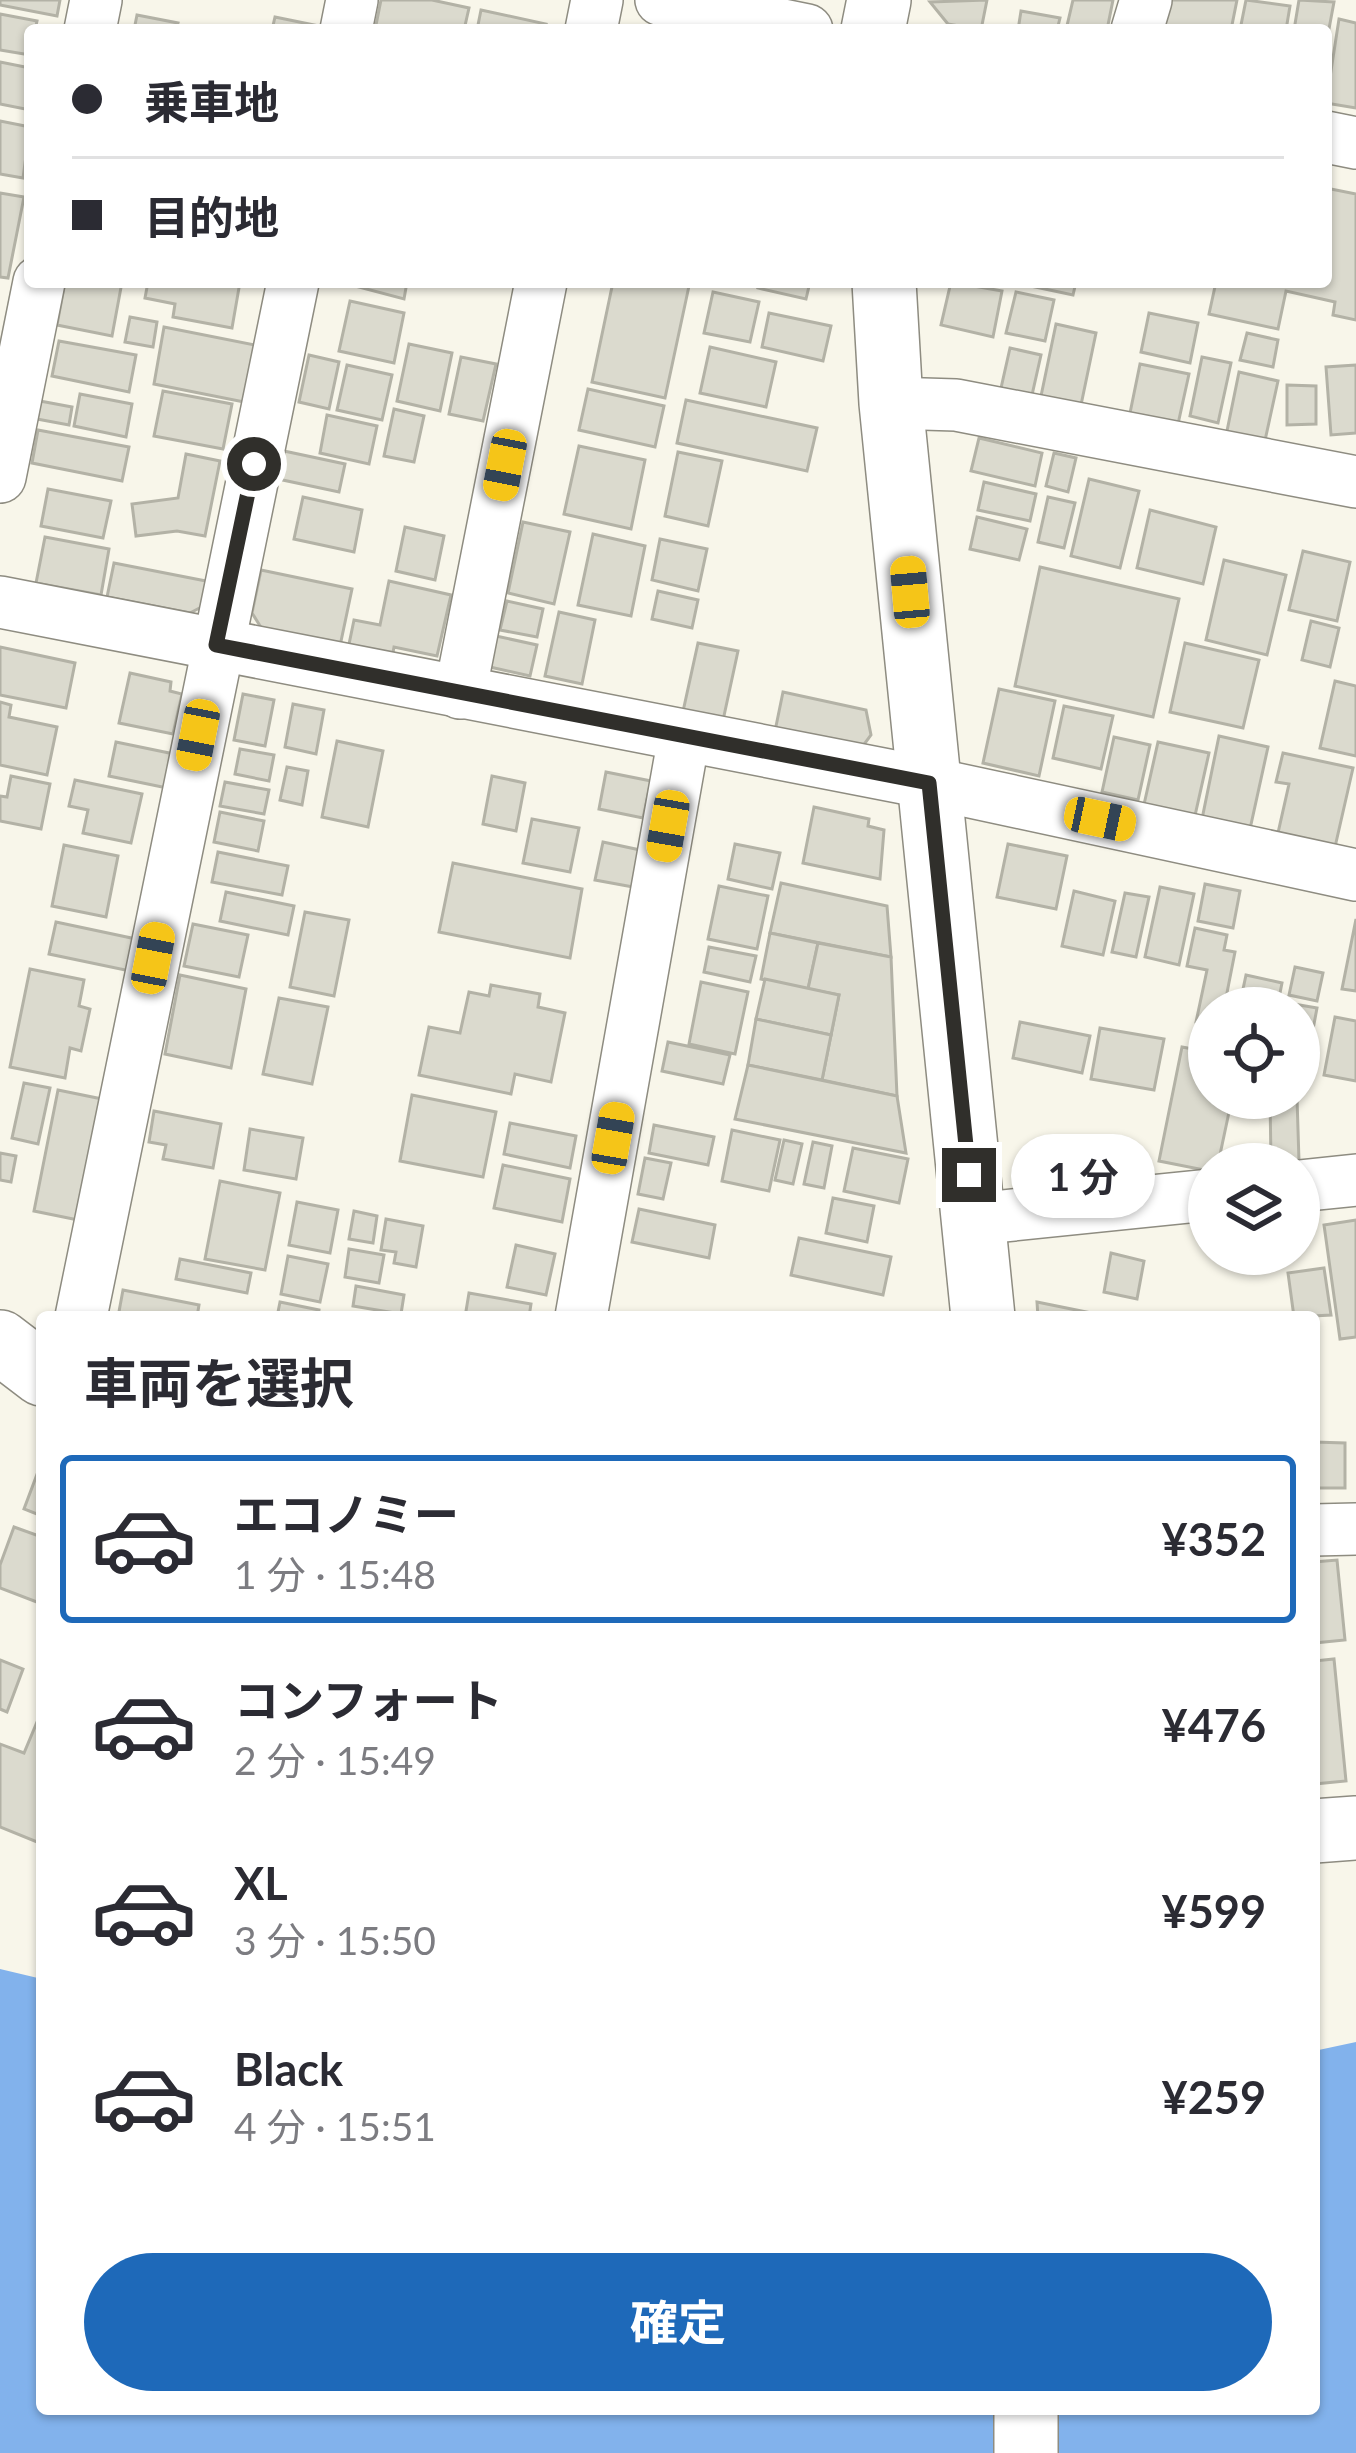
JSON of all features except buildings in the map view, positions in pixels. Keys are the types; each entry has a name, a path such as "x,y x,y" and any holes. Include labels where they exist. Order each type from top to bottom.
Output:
{"street":[{"path":"661,0 777,24"},
{"path":"0,478 38,288"},
{"path":"82,1311 292,288"},
{"path":"460,693 540,288"},
{"path":"884,288 982,1311"},
{"path":"892,403 956,405 1356,482"},
{"path":"0,602 929,783 1356,875"},
{"path":"582,1311 684,737"},
{"path":"1320,1184 1356,1180"},
{"path":"974,1219 1188,1197"},
{"path":"0,1342 36,1369"},
{"path":"1320,1530 1356,1529"},
{"path":"1320,1831 1356,1828"},
{"path":"1026,2415 1026,2453"}],"water":[{"path":"0,1969 36,1978 36,2415 1320,2415 1320,2050 1356,2042 1356,2453 0,2453"}],"route":[{"path":"254,464 216,645 929,783 969,1175"}]}
